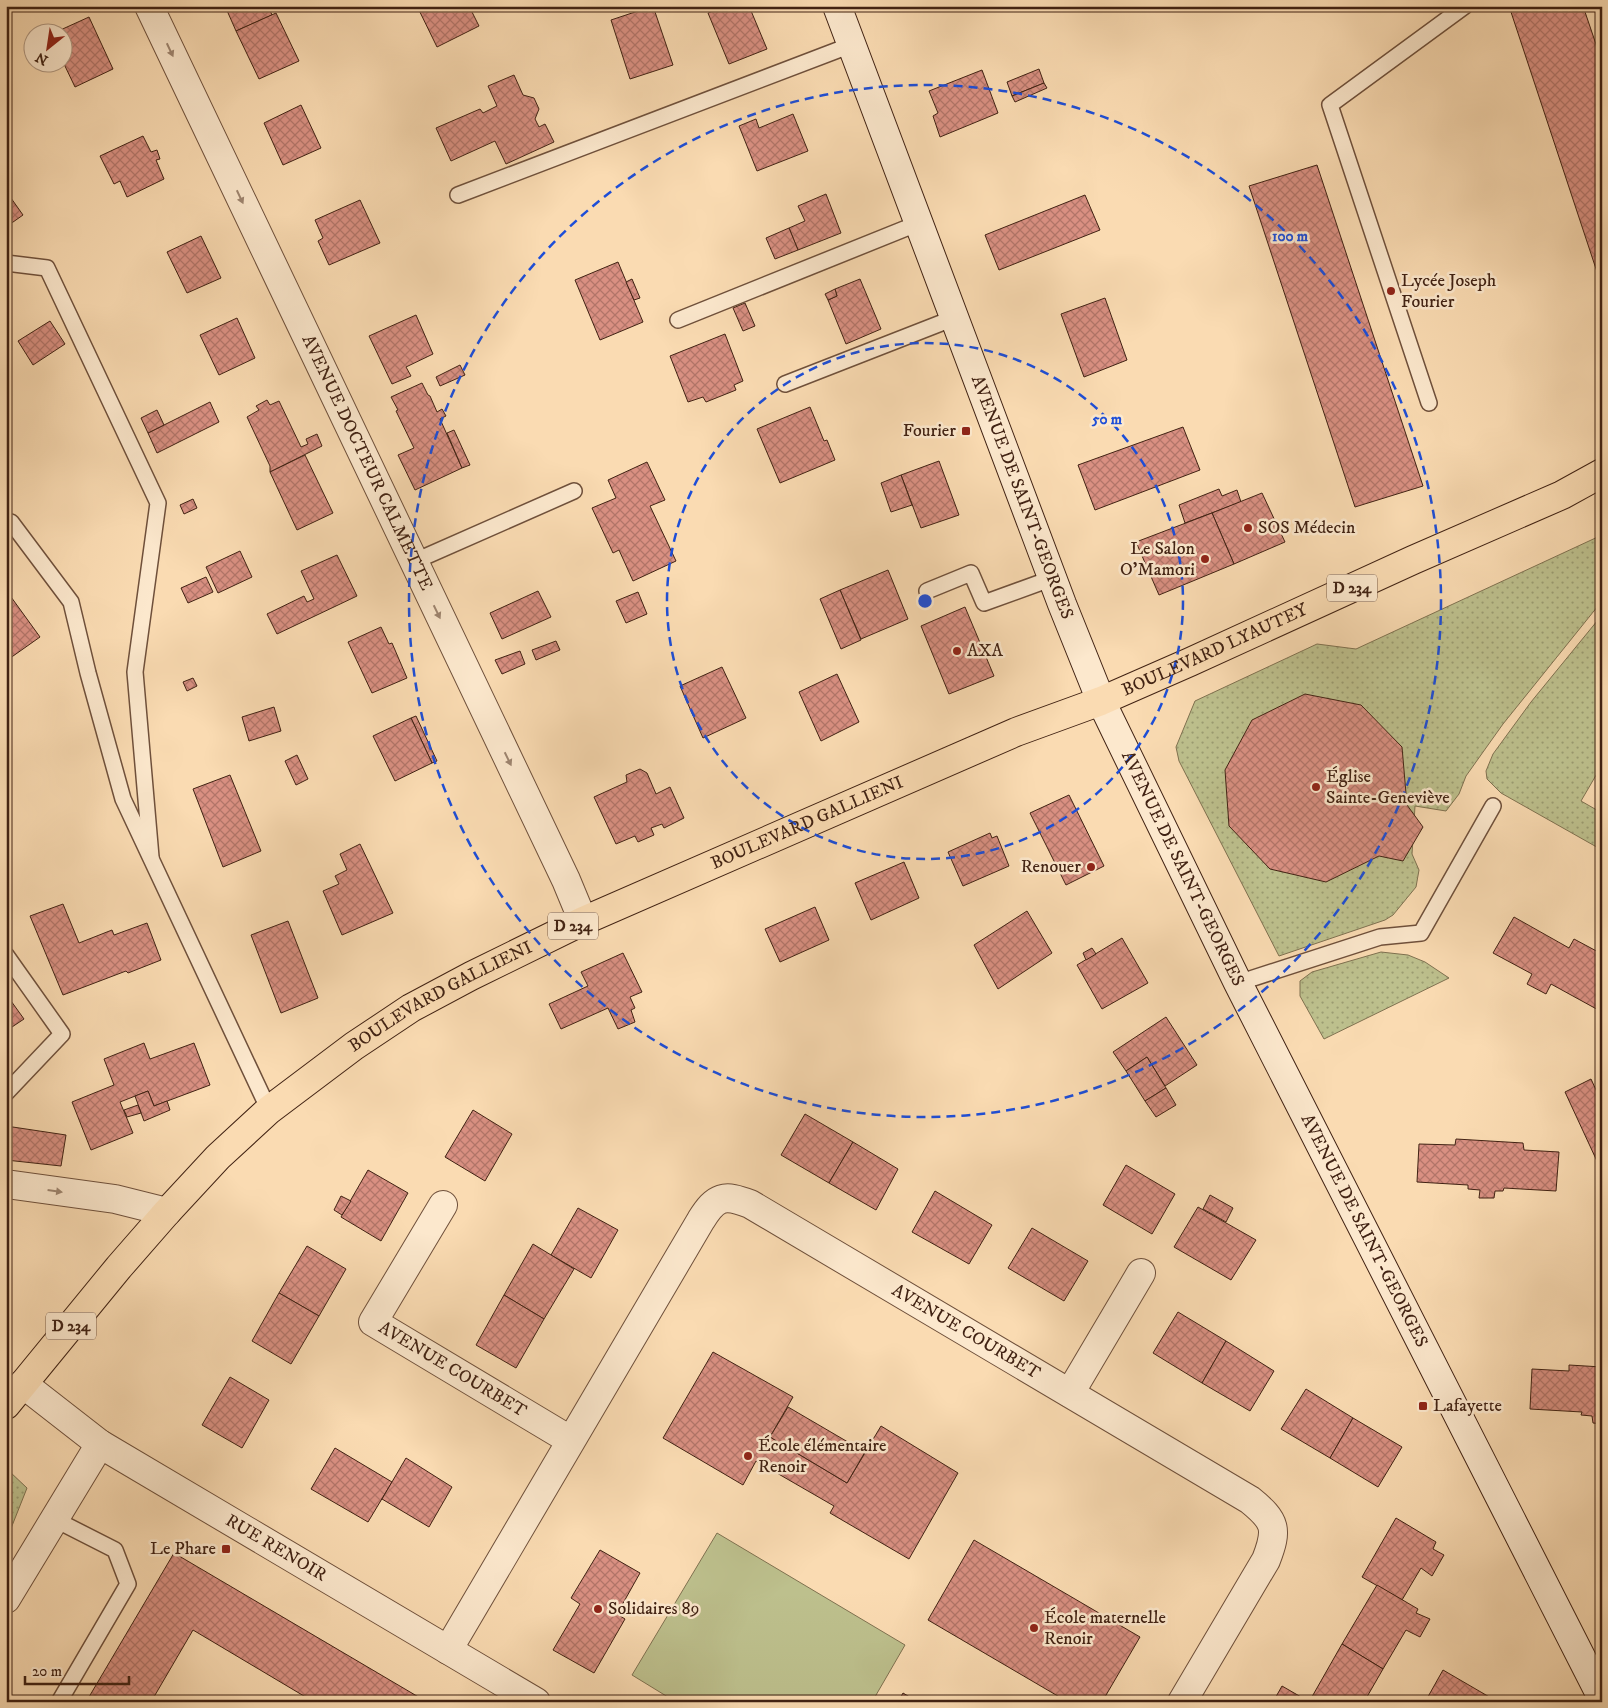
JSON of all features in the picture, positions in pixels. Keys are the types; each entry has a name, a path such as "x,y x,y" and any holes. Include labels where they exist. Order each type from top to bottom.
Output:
{"main road":[{"name":"BOULEVARD LYAUTEY","path":"1101,701 1562,495 1602,473"},
{"name":"BOULEVARD GALLIENI","path":"6,1405 119,1267 218,1157 269,1110 354,1046 411,1008 471,976 584,921 1016,732 1101,701"}],"street":[{"name":"AVENUE DOCTEUR CALMETTE","path":"149,6 584,921"},
{"name":"AVENUE DE SAINT-GEORGES","path":"837,6 1101,701 1238,983 1602,1698"},
{"path":"6,1184 115,1199 167,1212"},
{"name":"AVENUE COURBET","path":"448,1650 701,1220 710,1206 721,1199 735,1198 750,1204 1250,1500 1265,1511 1273,1526 1273,1543 1266,1560 1182,1702"},
{"name":"AVENUE COURBET","path":"443,1205 373,1322 570,1440"},
{"path":"1070,1393 1141,1273"},
{"name":"RUE RENOIR","path":"23,1384 100,1444 536,1702"},
{"path":"6,1599 100,1444"}],"lane":[{"path":"1430,403 1330,105 1465,6"},
{"path":"458,195 851,45"},
{"path":"678,320 919,223"},
{"path":"6,263 46,268 158,504 135,672 151,857"},
{"path":"785,384 954,318"},
{"path":"413,562 574,491"},
{"path":"6,525 11,522 71,602 88,673 123,799 269,1110"},
{"path":"928,591 971,573 984,603 1053,578"},
{"path":"1238,983 1380,937 1421,933 1492,806"},
{"path":"6,955 62,1034 6,1093"},
{"path":"54,1519 115,1550 128,1584 59,1702"}],"green space":[{"path":"1602,535 1602,601 1503,724 1466,776 1459,794 1446,811 1415,806 1412,854 1419,870 1416,887 1393,915 1385,920 1279,956 1179,761 1176,747 1195,701 1317,644 1356,649"},
{"path":"1602,615 1602,765 1581,801 1602,813 1602,850 1501,793 1487,779 1486,771 1493,754 1531,702"},
{"path":"1381,952 1408,955 1425,962 1449,978 1324,1039 1300,996 1300,981 1312,972"},
{"path":"9,1471 27,1488 6,1541 6,1474"},
{"path":"717,1533 905,1645 872,1702 676,1702 632,1675"}],"building":[{"path":"225,6 268,6 272,15 236,31"},
{"path":"417,6 469,6 479,26 437,47"},
{"path":"653,6 673,65 630,79 611,20"},
{"path":"726,6 749,6 767,49 729,64 708,13"},
{"path":"1509,6 1583,6 1602,62 1602,287"},
{"path":"276,13 299,61 259,79 236,31"},
{"path":"89,17 113,69 75,87 68,72 72,72 72,25"},
{"path":"1039,69 1044,83 1012,96 1007,82"},
{"path":"982,70 998,113 940,137 933,116 938,113 929,91"},
{"path":"514,75 523,95 534,98 539,109 535,119 539,127 545,124 554,142 506,164 495,141 451,161 436,128 480,109 483,113 497,106 488,86"},
{"path":"1044,83 1047,88 1015,102 1012,96"},
{"path":"301,105 321,148 283,165 264,123"},
{"path":"793,114 808,151 757,171 739,126 756,119 759,128"},
{"path":"143,136 151,152 157,150 160,159 156,160 164,179 127,197 120,181 114,184 100,156"},
{"path":"1317,165 1423,486 1355,507 1249,186"},
{"path":"6,191 23,215 6,227"},
{"path":"826,194 841,233 798,250 789,228 805,221 798,206"},
{"path":"1085,195 1100,230 999,270 985,235"},
{"path":"360,200 380,243 329,265 318,241 323,238 315,220"},
{"path":"789,228 798,250 775,259 766,238"},
{"path":"201,236 221,278 187,293 167,252"},
{"path":"618,262 643,322 600,340 575,280"},
{"path":"632,279 640,298 634,300 626,282"},
{"path":"860,279 881,329 846,344 828,300 837,296 835,289"},
{"path":"835,289 837,296 828,300 825,294"},
{"path":"1105,298 1127,360 1084,377 1061,314"},
{"path":"745,303 755,326 743,331 733,308"},
{"path":"416,315 433,354 406,367 411,376 392,384 369,336"},
{"path":"237,318 255,358 219,375 200,335"},
{"path":"50,321 65,344 33,365 18,341"},
{"path":"725,334 743,381 734,385 736,390 706,402 703,397 688,402 670,356"},
{"path":"460,365 465,375 440,386 436,377"},
{"path":"422,383 437,412 442,409 446,416 440,419 462,468 415,490 398,455 414,448 391,397"},
{"path":"267,400 270,405 279,401 301,447 308,444 306,439 317,434 322,446 270,472 270,466 247,417 259,410 256,406"},
{"path":"210,402 219,422 157,453 148,433"},
{"path":"810,407 824,441 827,440 835,460 780,483 757,429"},
{"path":"157,410 164,425 148,433 141,418"},
{"path":"1183,427 1200,470 1095,510 1078,465"},
{"path":"454,430 470,465 462,468 447,433"},
{"path":"305,455 333,513 297,530 270,472"},
{"path":"939,461 959,515 921,528 901,475"},
{"path":"647,462 665,500 650,506 676,561 633,581 619,550 613,553 592,508 616,498 608,480"},
{"path":"901,475 912,505 891,512 881,483"},
{"path":"1219,489 1222,496 1237,490 1241,502 1185,523 1179,505"},
{"name":"SOS Médecin","path":"1262,493 1285,542 1234,564 1212,513"},
{"path":"193,499 197,508 184,514 180,505"},
{"path":"1212,513 1234,564 1159,595 1136,542"},
{"path":"240,551 252,577 218,593 206,567"},
{"path":"337,555 357,596 277,634 267,614 304,596 307,602 314,599 301,571"},
{"path":"888,570 908,619 861,639 840,590"},
{"path":"206,577 213,592 188,603 181,588"},
{"path":"6,590 40,637 6,661"},
{"path":"840,590 861,640 841,649 820,599"},
{"path":"538,591 551,617 502,639 490,613"},
{"path":"638,592 647,614 626,623 616,601"},
{"name":"AXA","path":"965,607 994,676 949,694 921,626"},
{"path":"381,627 389,644 392,643 407,678 372,693 348,642"},
{"path":"556,641 560,650 536,660 532,650"},
{"path":"520,651 525,664 502,674 495,660"},
{"path":"722,667 746,718 703,738 680,686"},
{"path":"837,674 859,722 821,741 799,692"},
{"path":"193,678 197,686 187,691 183,682"},
{"name":"Église Sainte-Geneviève","path":"1305,694 1361,705 1402,747 1407,805 1423,827 1403,861 1379,856 1326,882 1270,869 1229,826 1225,770 1252,720"},
{"path":"274,707 281,731 249,741 242,717"},
{"path":"416,716 437,761 432,763 411,718"},
{"path":"411,718 432,763 395,781 373,736"},
{"path":"297,755 308,779 296,785 285,761"},
{"path":"640,769 647,773 656,794 670,787 684,818 664,828 662,824 651,828 654,835 638,842 635,836 616,844 594,797 627,782 626,775"},
{"path":"230,775 261,851 223,867 193,789"},
{"path":"1069,795 1104,866 1066,885 1030,813"},
{"path":"990,833 992,838 997,836 1009,866 963,886 948,852"},
{"path":"360,844 393,913 342,935 323,891 339,884 335,876 347,870 340,854"},
{"path":"904,862 919,898 871,920 855,883"},
{"path":"63,904 79,943 112,930 114,935 147,923 161,960 63,995 30,916"},
{"path":"815,907 829,940 780,962 765,929"},
{"path":"1027,911 1052,953 998,989 974,945"},
{"path":"1514,917 1569,948 1574,939 1602,954 1602,1012 1551,984 1546,994 1527,984 1532,974 1493,953"},
{"path":"288,921 318,998 281,1013 251,935"},
{"path":"1122,938 1148,983 1102,1009 1077,965"},
{"path":"1092,948 1096,954 1086,960 1083,953"},
{"path":"623,953 642,992 630,997 635,1008 631,1010 635,1022 618,1029 608,1008 561,1029 549,1004 588,986 581,972"},
{"path":"6,994 24,1019 6,1031"},
{"path":"1166,1017 1197,1065 1165,1086 1147,1057 1126,1071 1113,1052"},
{"path":"144,1043 150,1059 194,1043 210,1085 154,1106 148,1091 120,1102 133,1133 91,1150 72,1102 114,1085 104,1059"},
{"path":"1147,1057 1166,1088 1145,1101 1126,1071"},
{"path":"1591,1079 1602,1103 1602,1172 1565,1092"},
{"path":"1166,1088 1176,1105 1156,1117 1145,1101"},
{"path":"148,1091 154,1106 167,1101 170,1110 144,1121 135,1096"},
{"path":"138,1105 141,1113 127,1117 124,1110"},
{"path":"473,1110 512,1134 485,1181 445,1157"},
{"path":"805,1114 853,1142 829,1183 781,1155"},
{"path":"6,1126 66,1135 61,1166 6,1160"},
{"path":"1456,1139 1523,1143 1524,1150 1559,1152 1556,1191 1504,1188 1503,1191 1495,1191 1494,1198 1479,1198 1480,1190 1468,1189 1468,1185 1417,1182 1419,1144 1455,1145"},
{"path":"853,1142 898,1169 876,1210 829,1183"},
{"path":"1126,1165 1175,1194 1152,1234 1103,1205"},
{"path":"368,1170 408,1193 381,1241 341,1217"},
{"path":"935,1191 992,1225 969,1264 912,1232"},
{"path":"1210,1195 1233,1208 1226,1222 1203,1209"},
{"path":"341,1196 351,1201 342,1215 334,1210"},
{"path":"1198,1207 1256,1240 1231,1280 1174,1247"},
{"path":"578,1208 618,1230 591,1278 551,1255"},
{"path":"1032,1228 1088,1261 1064,1301 1008,1268"},
{"path":"533,1244 574,1269 544,1319 504,1295"},
{"path":"307,1246 346,1269 319,1316 279,1293"},
{"path":"279,1293 319,1316 291,1364 252,1341"},
{"path":"504,1295 544,1319 516,1368 476,1345"},
{"path":"1178,1312 1226,1341 1202,1383 1153,1353"},
{"path":"1226,1341 1274,1371 1250,1411 1202,1383"},
{"name":"École élémentaire Renoir","path":"713,1352 793,1397 770,1437 847,1483 881,1426 958,1473 909,1559 830,1513 834,1506 756,1461 743,1485 663,1438"},
{"path":"1569,1365 1602,1367 1602,1424 1593,1423 1592,1416 1581,1415 1582,1412 1530,1409 1532,1369 1569,1371"},
{"path":"230,1377 269,1400 242,1448 202,1425"},
{"path":"1306,1389 1353,1418 1330,1458 1281,1429"},
{"path":"788,1407 865,1452 847,1483 770,1437"},
{"path":"1353,1418 1402,1447 1378,1487 1330,1458"},
{"path":"335,1448 392,1482 368,1522 311,1489"},
{"path":"406,1458 452,1487 429,1527 382,1499"},
{"path":"1396,1518 1436,1542 1433,1549 1444,1555 1432,1576 1421,1568 1402,1600 1362,1577"},
{"name":"École maternelle Renoir","path":"974,1540 1140,1637 1102,1702 1068,1702 928,1620"},
{"name":"Solidaires 89","path":"600,1550 640,1573 617,1614 625,1619 594,1673 553,1650 580,1604 571,1598"},
{"path":"174,1553 427,1702 314,1702 193,1630 151,1702 86,1702"},
{"path":"1377,1585 1418,1609 1416,1613 1430,1619 1420,1637 1406,1630 1383,1669 1342,1644"},
{"path":"1342,1644 1383,1669 1364,1702 1309,1702"},
{"path":"1443,1670 1498,1702 1425,1702"},
{"path":"1282,1686 1308,1701 1309,1702 1273,1702"},
{"path":"903,1693 918,1702 898,1702"}],"place":[{"name":"Lycée Joseph Fourier","path":"1391,291"},
{"name":"Fourier","path":"966,431"},
{"name":"SOS Médecin","path":"1248,528"},
{"name":"Le Salon O'Mamori","path":"1205,559"},
{"name":"AXA","path":"957,651"},
{"name":"Église Sainte-Geneviève","path":"1316,787"},
{"name":"Renouer","path":"1091,867"},
{"name":"Lafayette","path":"1423,1406"},
{"name":"École élémentaire Renoir","path":"748,1456"},
{"name":"Le Phare","path":"226,1549"},
{"name":"Solidaires 89","path":"598,1609"},
{"name":"École maternelle Renoir","path":"1034,1628"}]}
